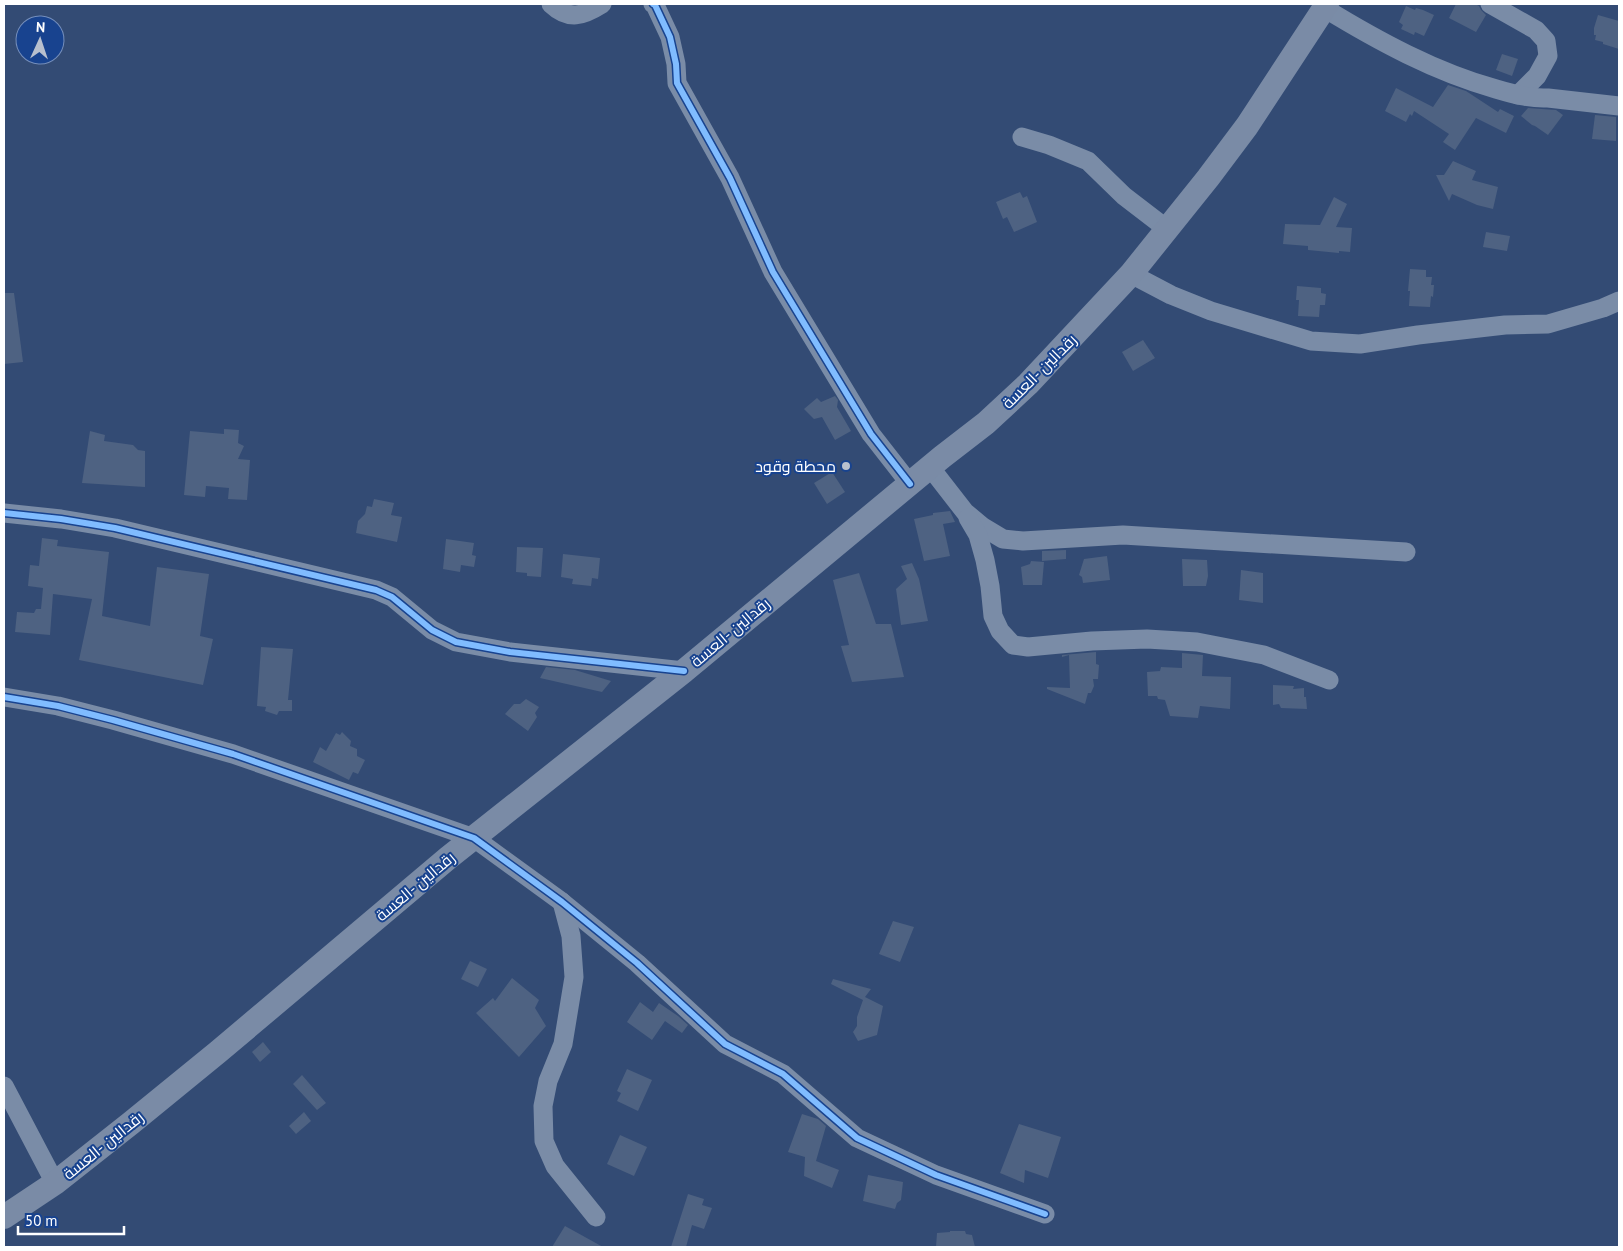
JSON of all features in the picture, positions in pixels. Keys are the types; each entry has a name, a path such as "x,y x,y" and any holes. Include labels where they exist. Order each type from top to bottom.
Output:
{"main road":[{"name":"رقدالين -العسة","path":"4,1217 55,1183 218,1052 474,838 684,671 930,467 986,423 1028,384 1131,274 1246,126 1326,6"}],"street":[{"path":"552,4 562,13 576,16 589,12 602,4"},
{"path":"653,4 670,36 678,83 730,178 773,272 871,434 910,484"},
{"path":"1490,4 1536,30 1546,41 1548,56 1536,76 1518,95"},
{"path":"1326,6 1379,41 1454,76 1538,99 1548,98 1619,106"},
{"path":"1022,137 1049,145 1088,161 1124,196 1167,229"},
{"path":"1131,274 1171,295 1211,311 1311,342 1360,344 1418,334 1505,325 1548,324 1603,308 1619,301"},
{"path":"930,467 965,512 978,535 990,586 993,616 1000,630 1014,645 1028,647 1092,640 1147,639 1196,642 1264,655 1329,680"},
{"path":"965,512 983,527 1003,538 1023,541 1124,535 1406,552"},
{"path":"4,513 60,519 115,528 376,590 392,597 432,630 456,642 510,652 684,671"},
{"path":"4,696 58,706 233,754 474,838 562,902 637,963 725,1044 783,1074 857,1138 936,1175 1045,1214"},
{"path":"562,902 571,936 574,977 563,1044 548,1081 543,1106 544,1141 555,1166 596,1217"},
{"path":"4,1086 55,1183"}],"building":[{"path":"1456,4 1475,4 1486,15 1476,32 1449,18"},
{"path":"1406,6 1434,15 1424,36 1415,32 1414,35 1401,29 1403,25 1399,22"},
{"path":"1598,15 1619,21 1619,49 1595,40 1594,28"},
{"path":"1502,54 1518,59 1512,76 1496,70"},
{"path":"1448,85 1466,91 1498,112 1500,109 1514,116 1506,133 1476,118 1455,150 1443,142 1449,134 1414,111 1406,122 1385,111 1396,88 1433,107"},
{"path":"1528,108 1556,110 1563,115 1548,135 1521,116"},
{"path":"1595,115 1616,117 1616,141 1592,139"},
{"path":"1453,161 1476,171 1472,180 1498,187 1493,209 1477,205 1452,194 1449,201 1436,175 1444,175"},
{"path":"1020,192 1023,198 1027,196 1037,222 1014,232 1007,217 1003,219 996,202"},
{"path":"1334,197 1347,204 1336,227 1352,228 1350,252 1339,251 1339,253 1308,250 1308,246 1283,244 1285,224 1320,225"},
{"path":"1486,232 1510,236 1507,251 1483,247"},
{"path":"1410,269 1426,270 1426,277 1432,277 1431,285 1434,285 1430,307 1409,306"},
{"path":"1297,286 1321,288 1321,293 1326,294 1325,305 1320,305 1319,317 1298,316 1299,300 1296,300"},
{"path":"5,293 14,293 23,362 4,364"},
{"path":"1143,340 1155,358 1133,371 1122,352"},
{"path":"835,396 838,400 837,407 851,431 835,440 822,417 814,419 804,409 817,398 821,402"},
{"path":"224,429 239,430 238,443 244,446 238,459 250,460 247,500 228,499 229,488 206,486 205,497 184,495 190,431 224,434"},
{"path":"90,431 105,435 104,441 133,445 138,450 145,451 145,487 82,483"},
{"path":"832,472 845,492 827,504 814,483"},
{"path":"374,499 394,503 391,515 402,517 397,542 356,533 358,521 365,514 367,506 372,507"},
{"path":"950,511 955,522 943,524 950,556 924,561 914,519 933,515 933,513"},
{"path":"42,538 58,540 57,546 109,552 102,616 150,626 157,567 209,574 200,636 213,639 203,685 79,660 92,599 53,594 50,635 15,632 17,612 34,613 36,609 41,609 43,588 28,586 30,565 39,566"},
{"path":"446,539 474,543 472,555 476,556 474,567 461,565 460,572 443,569"},
{"path":"517,547 543,548 541,577 527,576 527,573 516,572"},
{"path":"1066,550 1066,559 1042,561 1042,551"},
{"path":"563,554 600,558 598,579 592,578 591,586 572,584 573,579 561,577"},
{"path":"1107,556 1110,580 1083,583 1082,577 1079,575 1084,559"},
{"path":"1182,559 1207,560 1208,576 1206,586 1183,586"},
{"path":"1031,561 1044,562 1042,585 1023,585 1021,567 1030,564"},
{"path":"912,563 919,579 928,621 901,625 896,589 907,579 901,566"},
{"path":"1241,570 1263,573 1263,603 1239,600"},
{"path":"859,573 876,624 891,624 904,677 852,682 841,646 849,645 833,580"},
{"path":"261,647 293,649 288,700 292,700 292,711 279,711 277,715 265,711 266,707 257,706"},
{"path":"1096,652 1096,664 1099,665 1098,679 1093,679 1094,686 1091,693 1088,693 1085,704 1047,689 1047,687 1070,688 1069,655 1062,657 1062,655"},
{"path":"1182,653 1203,655 1202,676 1231,677 1230,709 1200,706 1198,718 1170,716 1165,700 1158,699 1157,696 1148,696 1147,672 1160,671 1161,667 1182,668"},
{"path":"546,667 575,670 611,681 602,692 540,678"},
{"path":"1273,685 1294,686 1293,689 1304,688 1307,709 1281,708 1279,704 1273,705"},
{"path":"526,699 539,707 535,713 537,717 528,731 505,714 514,704 520,704"},
{"path":"342,732 351,741 350,746 357,749 357,756 365,760 358,774 353,772 349,780 313,762 320,747 326,751 336,733 340,735"},
{"path":"893,921 914,927 900,962 879,954"},
{"path":"470,961 487,969 478,987 461,979"},
{"path":"512,978 539,1000 535,1008 546,1026 519,1057 476,1013 493,998 495,1001"},
{"path":"833,979 871,989 865,997 883,1006 877,1035 858,1041 853,1032 857,1026 857,1017 863,1000 831,984"},
{"path":"640,1002 653,1012 659,1003 688,1025 682,1033 665,1021 652,1040 627,1022"},
{"path":"263,1042 271,1052 260,1062 252,1052"},
{"path":"627,1069 652,1080 638,1111 617,1101 621,1093 617,1091"},
{"path":"302,1075 326,1103 317,1110 293,1084"},
{"path":"304,1112 311,1121 296,1134 289,1126"},
{"path":"802,1114 818,1119 826,1126 816,1161 839,1170 832,1188 804,1176 805,1157 788,1152"},
{"path":"1019,1124 1061,1137 1048,1178 1025,1170 1024,1183 1000,1173"},
{"path":"620,1135 647,1147 634,1176 607,1164"},
{"path":"868,1175 903,1182 901,1200 897,1203 895,1209 863,1201"},
{"path":"688,1194 704,1199 702,1205 712,1208 704,1229 692,1225 686,1247 671,1247"},
{"path":"565,1226 603,1247 552,1247"},
{"path":"965,1231 966,1234 972,1235 975,1247 936,1247 937,1233"}],"cycle path":[{"path":"653,4 670,37 676,64 677,83 730,178 773,272 871,434 910,484"},
{"path":"4,513 61,519 115,528 376,590 392,597 432,630 456,642 510,652 684,671"},
{"path":"4,697 58,706 233,754 474,838 562,902 637,963 725,1044 783,1074 857,1138 936,1175 1045,1214"}],"place":[{"name":"محطة وقود","path":"846,466"}]}
